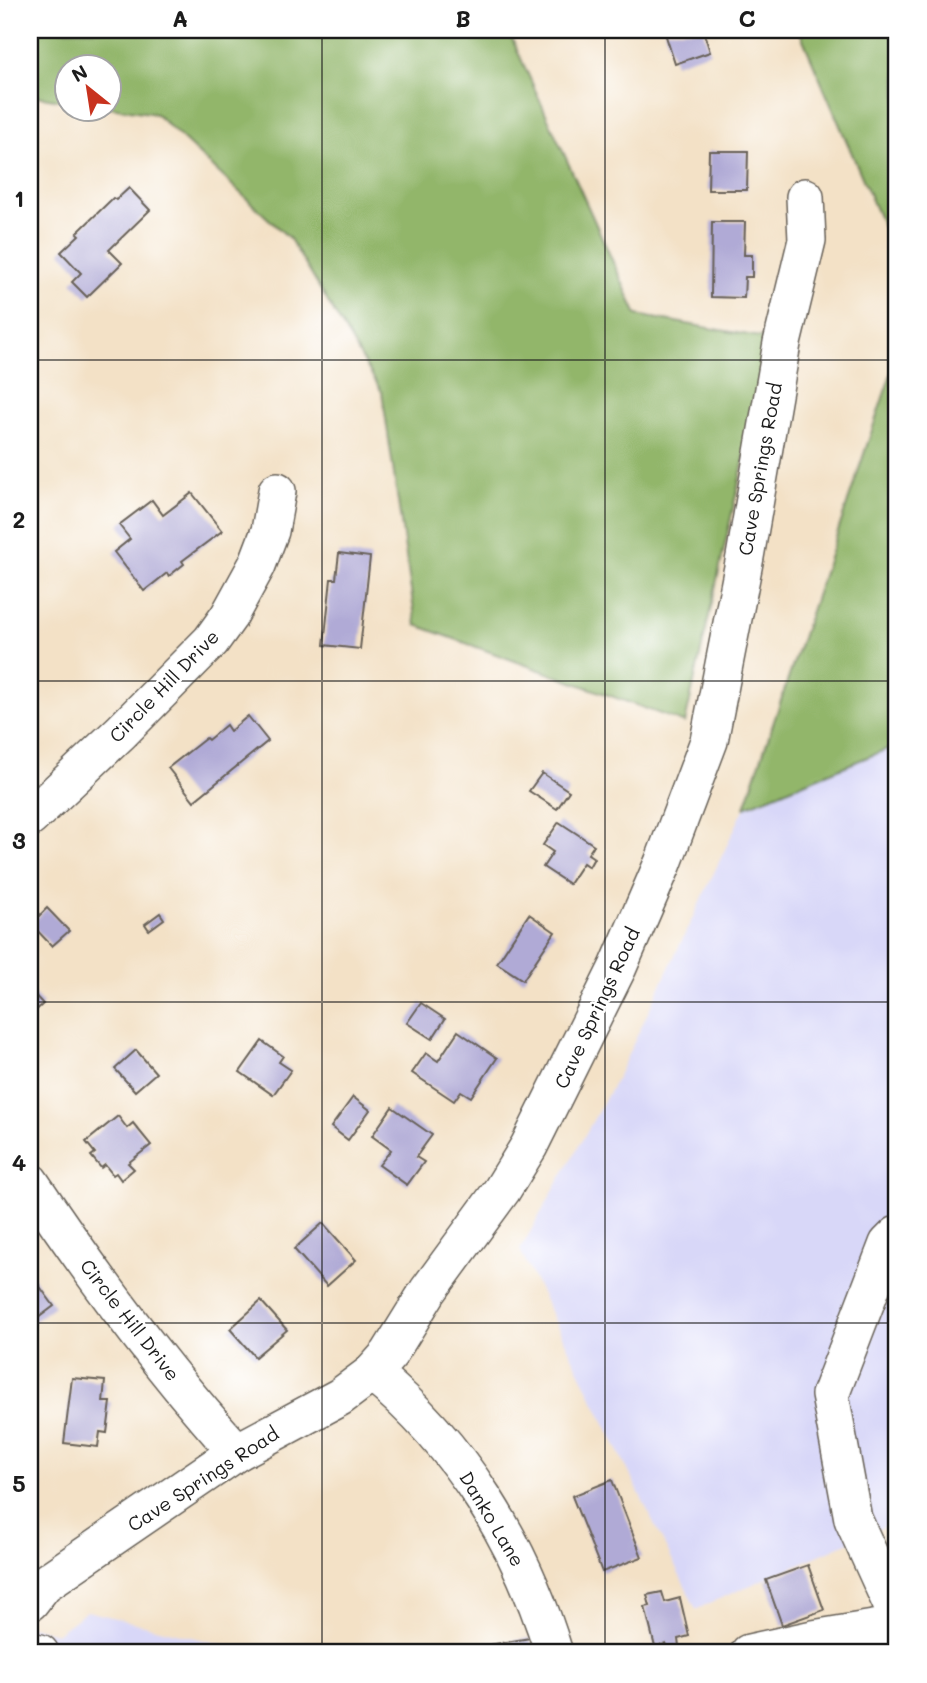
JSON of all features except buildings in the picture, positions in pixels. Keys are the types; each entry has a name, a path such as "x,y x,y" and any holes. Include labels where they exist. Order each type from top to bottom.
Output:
{"street":[{"name":"Cave Springs Road","path":"30,1602 44,1584 237,1452 340,1397 372,1373 389,1354 428,1291 502,1190 529,1146 618,967 663,863 709,741 745,557 782,343 807,240 805,197"},
{"name":"Circle Hill Drive","path":"30,818 121,732 211,641 229,616 257,565 270,531 277,491"},
{"name":"Circle Hill Drive","path":"30,1182 132,1326 205,1417 237,1452"},
{"path":"897,1234 888,1244 830,1395 853,1519 897,1616"},
{"name":"Danko Lane","path":"372,1373 421,1417 481,1492 523,1569 554,1653"},
{"path":"749,1653 813,1639 886,1627 897,1628"},
{"path":"30,1651 40,1653"}],"shaded area":[{"path":"897,745 897,1521 696,1609 520,1250 617,1078 745,807"},
{"path":"87,1611 256,1653 30,1653 30,1626 57,1633"}],"green space":[{"path":"30,30 508,30 637,315 771,339 685,723 416,625 382,392 290,239 156,114 122,109 122,52 52,52 52,99 30,95"},
{"path":"799,30 897,30 897,259"},
{"path":"897,356 897,745 745,807"}]}
